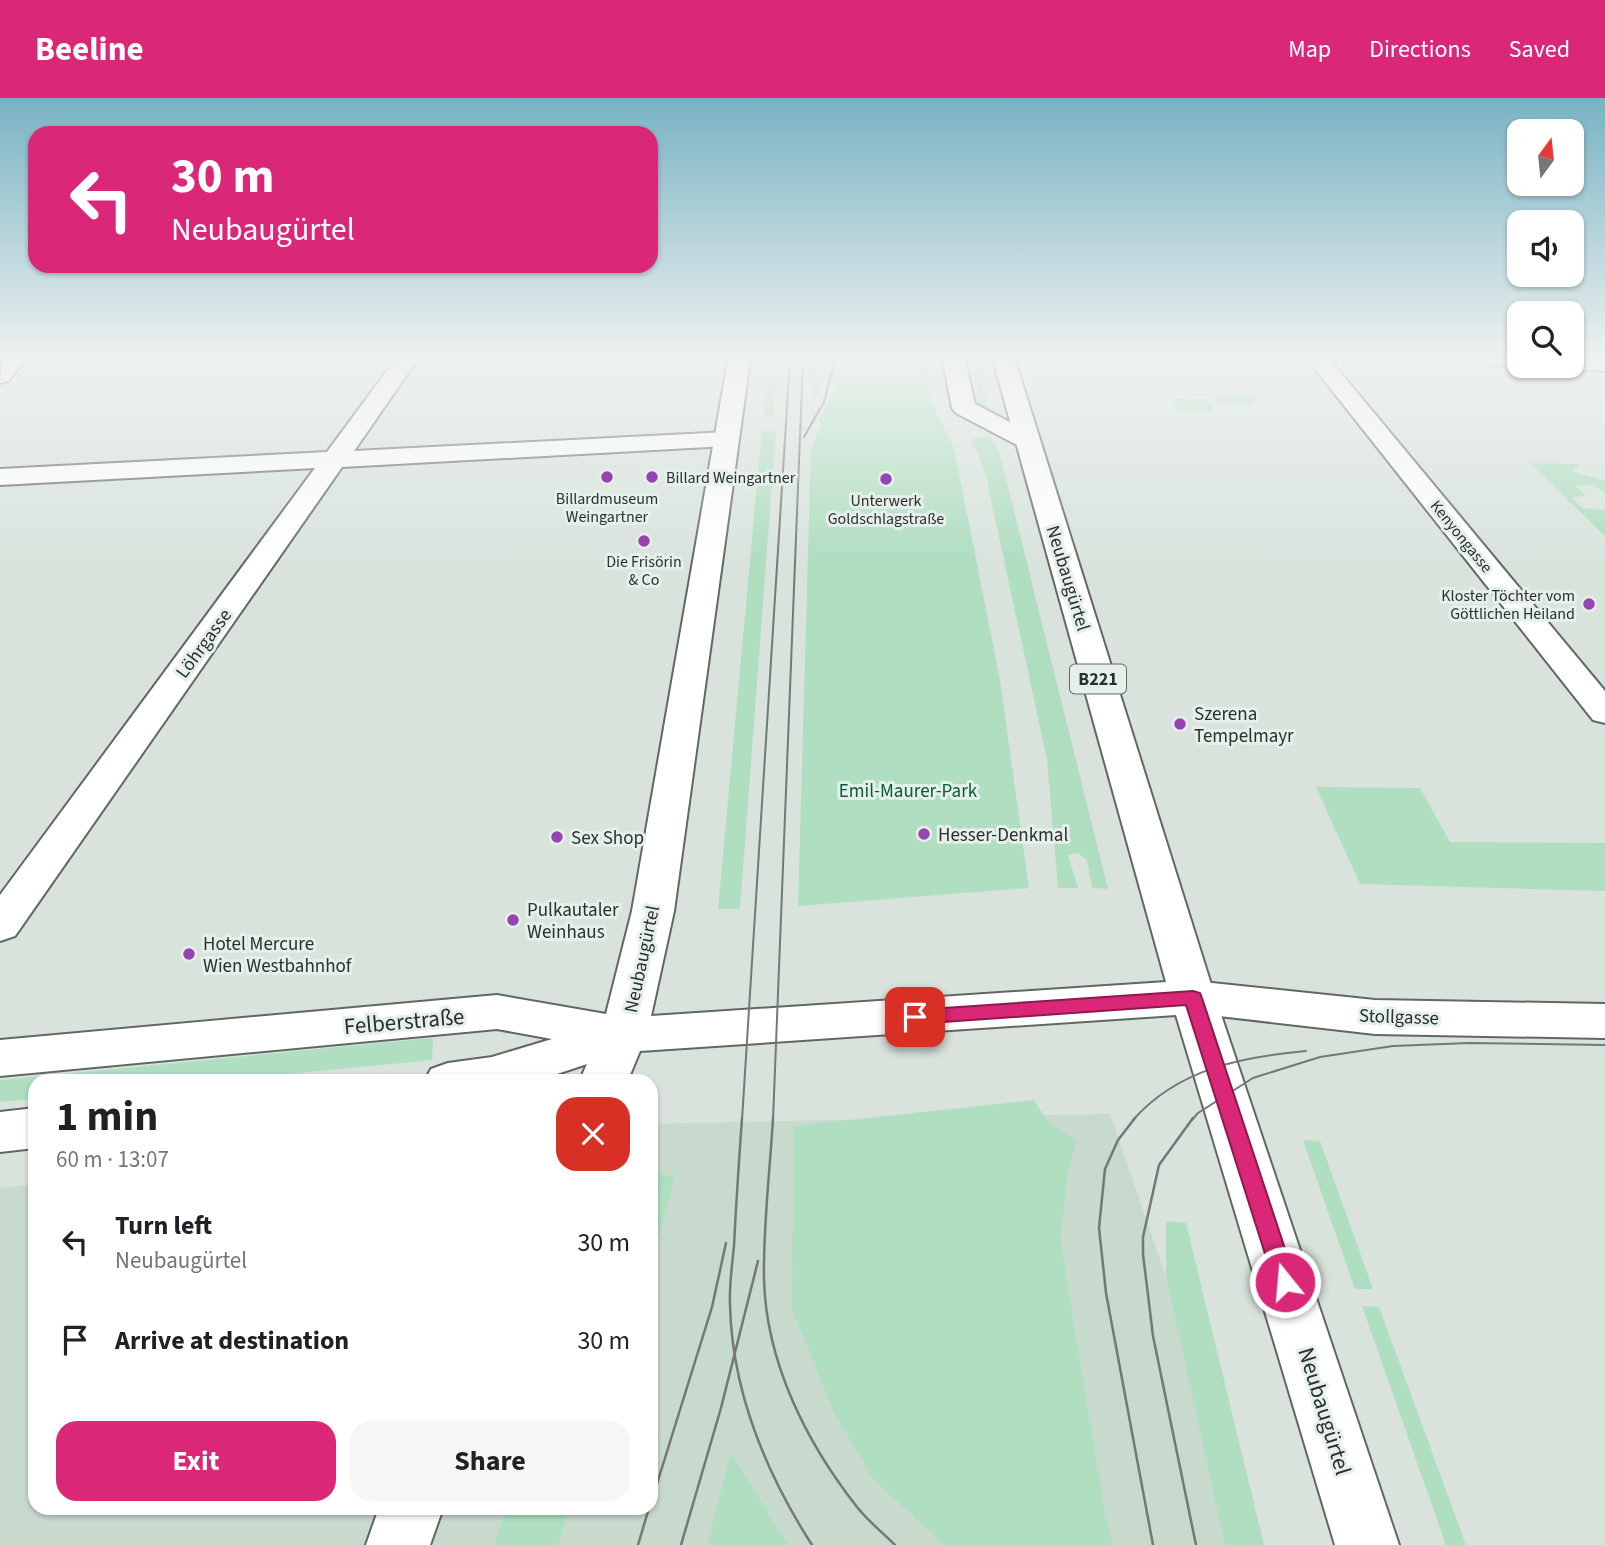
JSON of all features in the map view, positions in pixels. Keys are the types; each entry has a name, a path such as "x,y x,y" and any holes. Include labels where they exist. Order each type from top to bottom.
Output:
{"main road":[{"name":"Löhrgasse","path":"0,926 358,428"},
{"name":"Neubaugürtel","path":"729,428 653,911 624,1035 1193,998"},
{"path":"1002,428 1028,441"},
{"name":"Neubaugürtel","path":"1024,428 1193,998 1367,1545"},
{"name":"Kenyongasse","path":"1374,428 1605,713"},
{"path":"0,477 727,439"},
{"name":"Stollgasse","path":"1193,998 1375,1017 1605,1021"},
{"name":"Felberstraße","path":"0,1058 497,1012 624,1035"},
{"path":"498,1074 624,1035"},
{"path":"607,1074 624,1035"},
{"path":"0,1132 28,1129"}],"shaded area":[{"path":"1110,1114 1258,1545 0,1545 0,1188 28,1185 28,1515 658,1515 658,1124"}],"green space":[{"name":"Emil-Maurer-Park","path":"820,428 944,428 954,448 1000,680 1029,888 798,906 811,449"},
{"path":"776,430 740,909 718,909 762,431"},
{"path":"990,437 999,451 1108,889 1092,888 1087,860 1078,853 1068,855 1078,888 1058,888 1047,760 987,481 978,453 970,442 975,438"},
{"path":"1530,463 1579,464 1573,472 1605,481 1605,494 1595,485 1575,485 1586,496 1571,497 1582,508 1605,510 1605,536"},
{"path":"1316,787 1420,788 1450,842 1605,843 1605,891 1360,884"},
{"path":"433,1038 432,1060 287,1074 62,1074"},
{"path":"28,1077 28,1100 0,1102 0,1080"},
{"path":"1034,1100 1050,1124 1077,1140 1068,1171 1060,1239 1107,1526 1114,1545 945,1545 873,1479 833,1410 792,1309 794,1126"},
{"path":"1303,1140 1320,1141 1373,1289 1355,1289"},
{"path":"658,1175 675,1176 658,1240"},
{"path":"1166,1221 1186,1223 1264,1545 1225,1545 1166,1276"},
{"path":"1362,1306 1379,1307 1466,1545 1446,1545"},
{"path":"731,1453 788,1545 707,1545"},
{"path":"505,1515 567,1515 558,1545 494,1545"}],"tram line":[{"path":"742,1120 786,428"},
{"path":"773,1120 800,428"},
{"path":"804,437 809,428"},
{"path":"1192,1120 1198,1113 1253,1078 1320,1057 1393,1046 1469,1043 1605,1045"},
{"path":"1135,1118 1151,1103 1190,1077 1235,1062 1306,1051"},
{"path":"735,1354 730,1291 742,1118"},
{"path":"773,1118 764,1259 766,1310 772,1340 792,1400 821,1456 857,1507 895,1545"},
{"path":"1135,1118 1118,1140 1105,1169 1099,1228 1106,1293 1153,1545"},
{"path":"1193,1118 1159,1165 1143,1237 1143,1254 1153,1336 1196,1545"},
{"path":"658,1481 712,1307 726,1243"},
{"path":"735,1354 758,1261"},
{"path":"681,1545 735,1354"},
{"path":"735,1354 754,1431 780,1489 812,1545"},
{"path":"638,1545 647,1515"}],"place":[{"name":"Billardmuseum Weingartner","path":"607,477"},
{"name":"Billard Weingartner","path":"652,477"},
{"name":"Unterwerk Goldschlagstraße","path":"886,479"},
{"name":"Die Frisörin & Co","path":"644,541"},
{"name":"Kloster Töchter vom Göttlichen Heiland","path":"1589,604"},
{"name":"Szerena Tempelmayr","path":"1180,724"},
{"name":"Hesser-Denkmal","path":"924,834"},
{"name":"Sex Shop","path":"557,837"},
{"name":"Pulkautaler Weinhaus","path":"513,920"},
{"name":"Hotel Mercure Wien Westbahnhof","path":"189,954"}],"route":[{"path":"915,1017 1193,998 1285,1282"}]}
